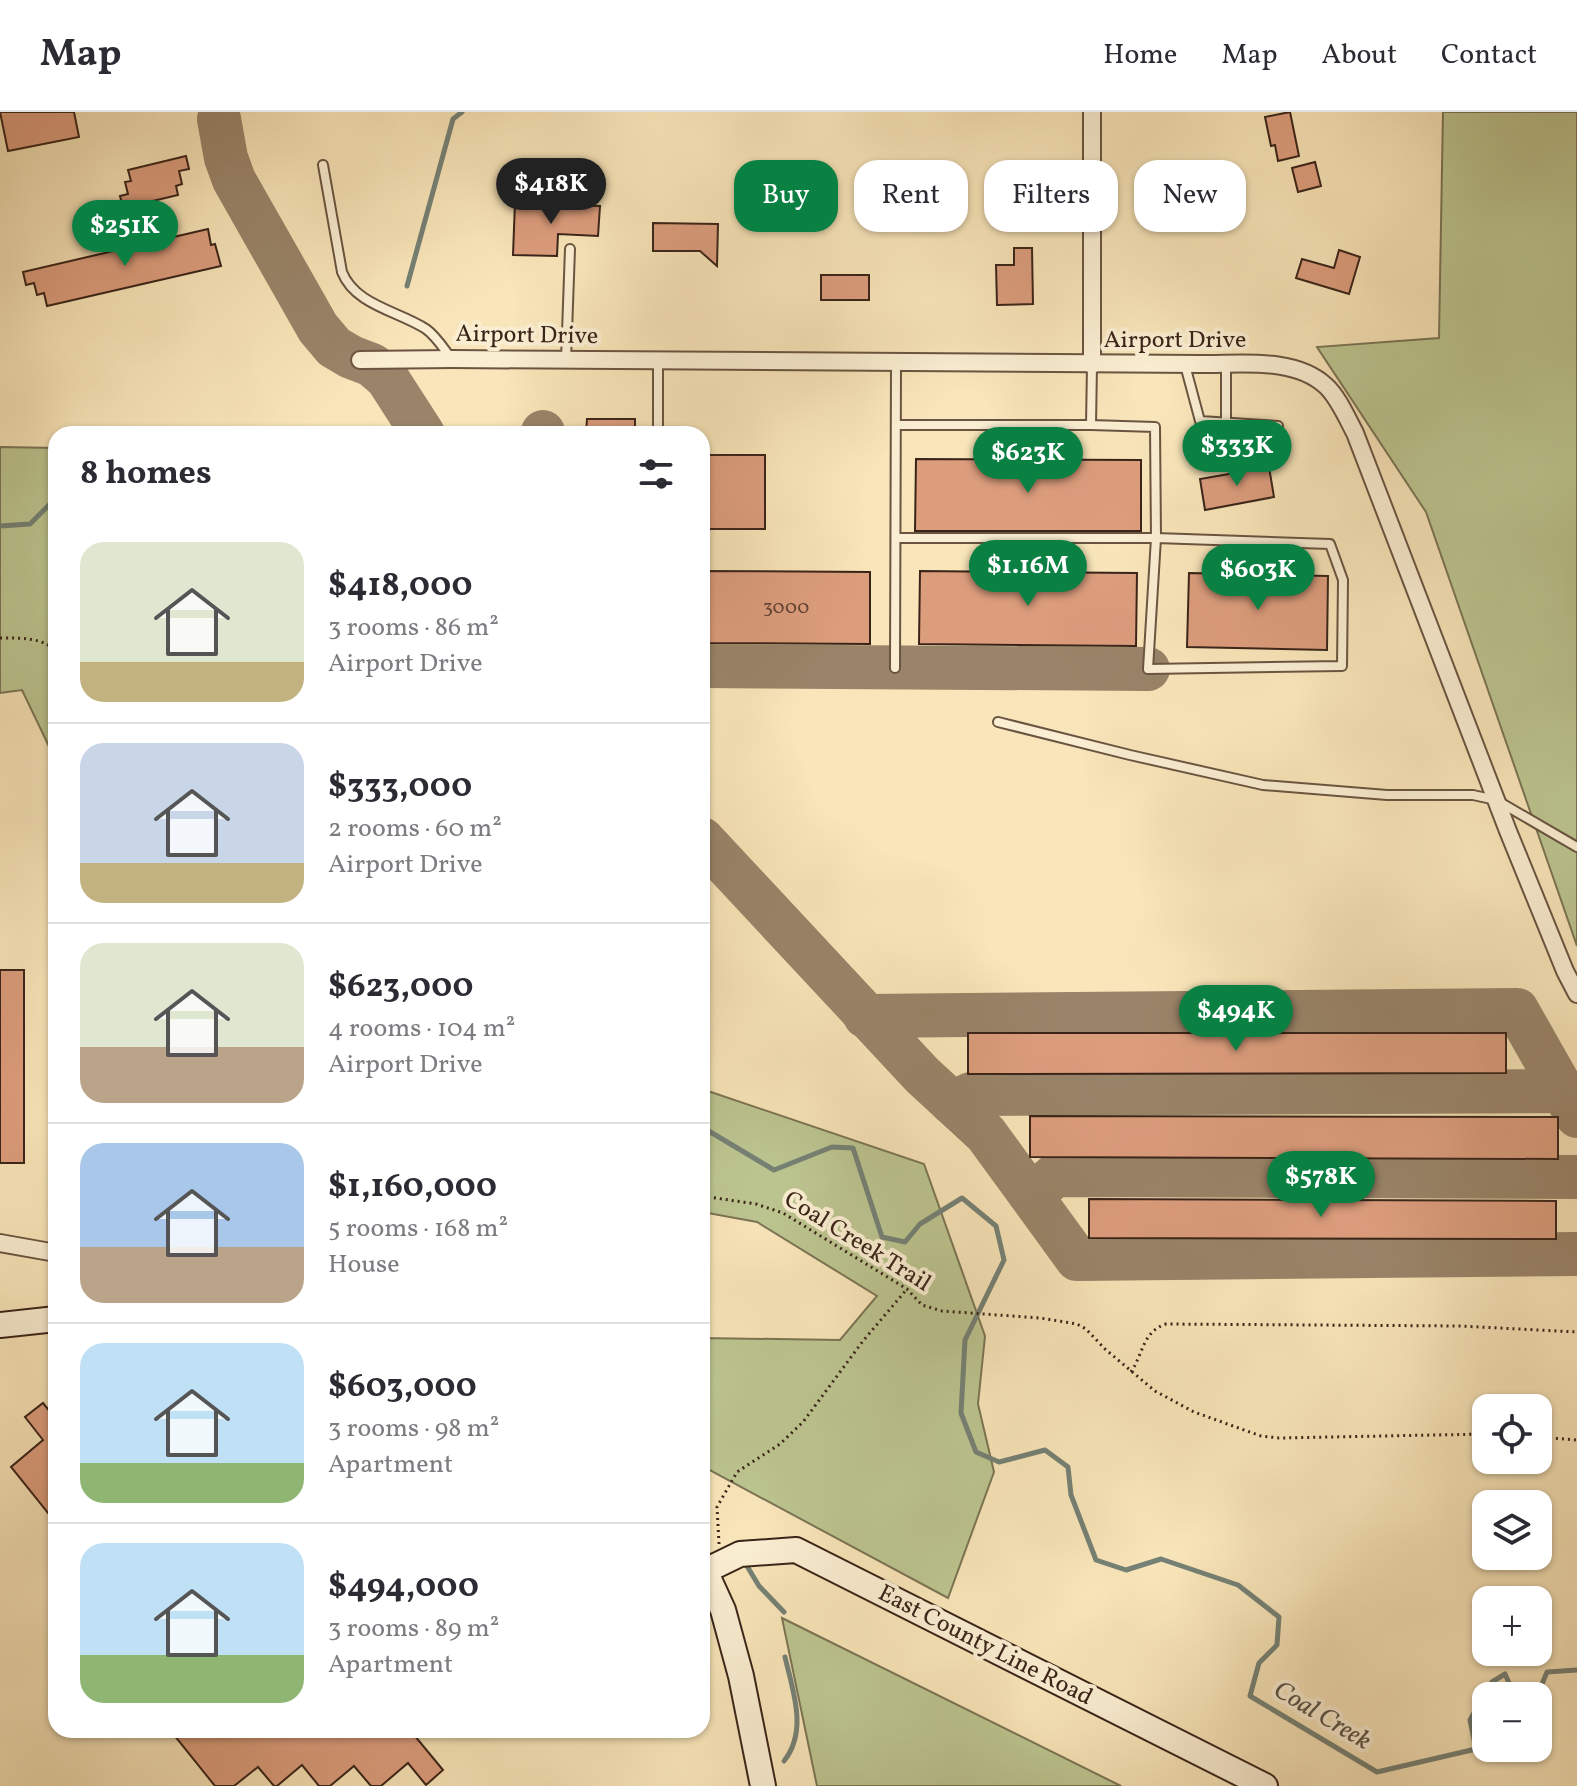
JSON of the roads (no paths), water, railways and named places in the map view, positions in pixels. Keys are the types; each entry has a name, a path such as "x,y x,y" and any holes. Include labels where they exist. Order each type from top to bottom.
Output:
{"street":[{"path":"1092,112 1092,365"},
{"name":"Airport Drive","path":"360,360 1185,364 1294,368 1310,375 1327,386 1355,433 1496,800 1577,994"},
{"path":"0,1243 48,1252"},
{"path":"0,1325 48,1320"},
{"name":"East County Line Road","path":"710,1561 740,1554 796,1550 1265,1786"},
{"path":"710,1564 741,1676 763,1786"}],"lane":[{"path":"323,165 346,283 373,303 429,331 452,359"},
{"path":"566,360 570,249"},
{"path":"658,361 658,426"},
{"path":"895,668 896,363"},
{"path":"1185,364 1200,421 1278,426"},
{"path":"1091,425 1092,365"},
{"path":"1226,365 1226,423"},
{"path":"896,425 1155,427 1156,538 1148,669 1342,666 1343,580 1330,544 1156,538 896,538"},
{"path":"998,722 1263,785 1387,795 1473,795 1496,800 1577,847"}],"waterway":[{"path":"407,286 453,119 462,112"},
{"name":"Coal Creek","path":"0,526 30,524 48,506"},
{"name":"Coal Creek","path":"710,1132 774,1170 832,1147 853,1148 882,1237 905,1242 920,1224 962,1198 996,1226 1004,1260 965,1340 961,1413 976,1452 999,1462 1045,1450 1068,1467 1071,1495 1096,1560 1126,1570 1161,1559 1238,1585 1279,1617 1277,1645 1259,1663 1250,1696 1377,1772 1472,1750"},
{"path":"744,1561 759,1586 784,1612"},
{"path":"784,1761 791,1749 797,1724 795,1697 785,1657"},
{"name":"Coal Creek","path":"1543,1682 1547,1672 1577,1670"},
{"name":"Coal Creek","path":"1492,1682 1505,1674 1509,1682"},
{"name":"Coal Creek","path":"1472,1717 1472,1730"}]}
